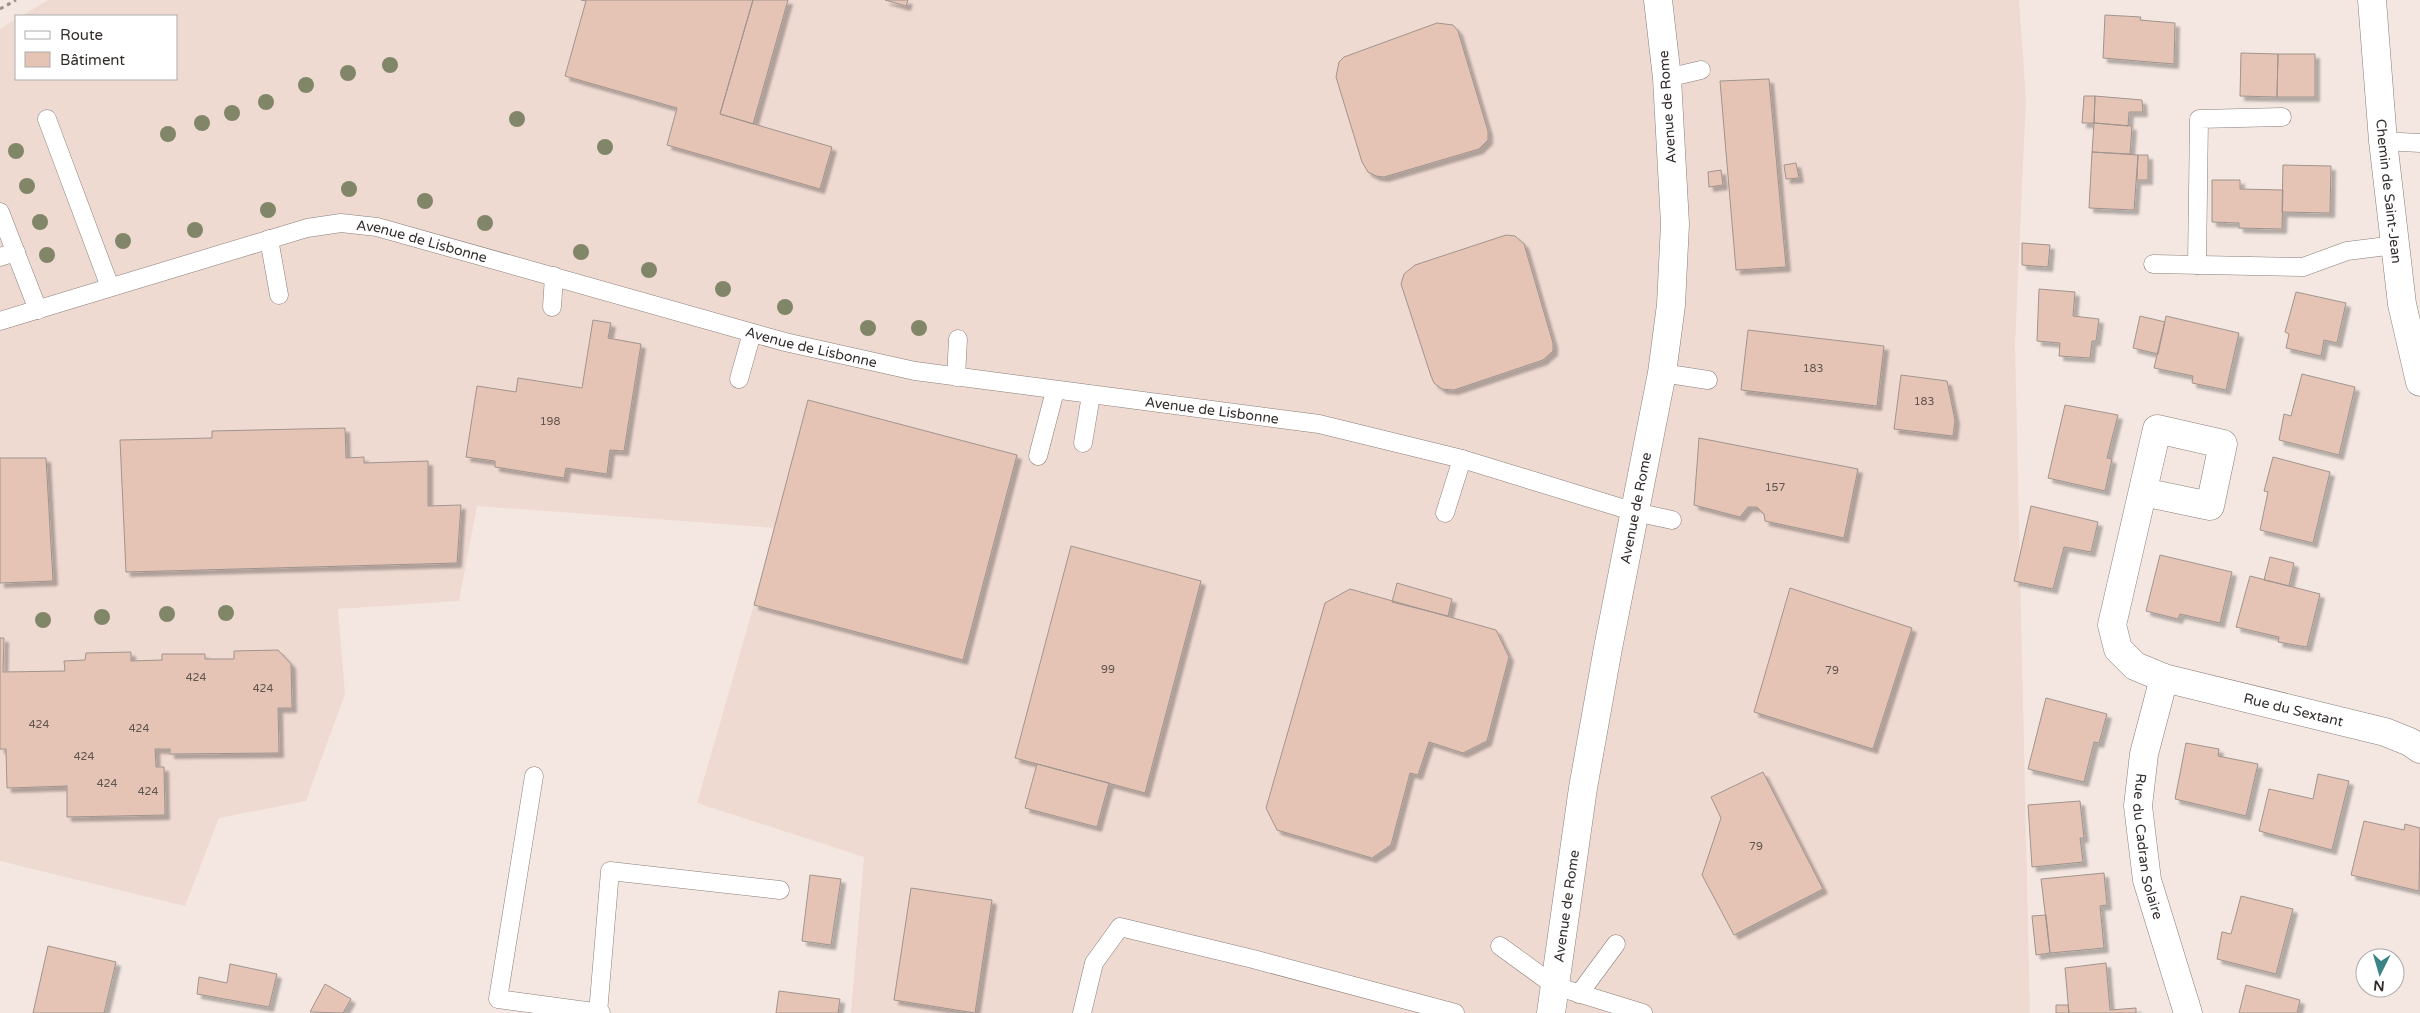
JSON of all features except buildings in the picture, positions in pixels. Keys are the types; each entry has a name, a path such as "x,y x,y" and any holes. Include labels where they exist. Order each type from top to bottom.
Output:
{"street":[{"name":"Avenue de Rome","path":"1551,1013 1567,990 1582,788 1662,372 1670,305 1675,224 1661,130 1667,78 1658,0"},
{"name":"Chemin de Saint-Jean","path":"2372,0 2384,141 2402,304 2420,382"},
{"name":"Rue du Sextant","path":"2143,492 2112,625 2118,649 2134,666 2164,678 2385,732 2410,742 2420,749"},
{"name":"Rue du Cadran Solaire","path":"2164,678 2144,754 2138,806 2147,880 2188,1013"}],"lane":[{"path":"1667,78 1701,70"},
{"path":"2197,265 2199,119 2282,117"},
{"path":"47,118 110,287"},
{"path":"2384,141 2420,143"},
{"path":"0,212 8,255 38,310"},
{"name":"Avenue de Lisbonne","path":"0,321 307,228 341,223 377,226 785,342 915,371 1055,391 1319,424 1462,459 1635,512 1672,520"},
{"path":"269,239 279,295"},
{"path":"2152,264 2303,267 2347,251 2395,245"},
{"path":"552,307 554,276"},
{"path":"739,379 752,332"},
{"path":"956,377 958,339"},
{"path":"1662,372 1708,380"},
{"path":"1038,456 1055,391"},
{"path":"1083,443 1092,395"},
{"path":"1445,513 1462,459"},
{"path":"534,776 497,1006 599,1013 610,870 780,890"},
{"path":"1082,1013 1094,963 1120,927 1254,959 1455,1013"},
{"path":"1567,990 1616,944"},
{"path":"1500,946 1567,990 1642,1013"}],"path":[{"path":"0,9 16,0"}],"shaded area":[{"path":"48,0 2019,0 2026,99 2015,344 2030,1013 851,1013 864,857 697,803 776,528 477,506 459,601 338,609 345,694 306,801 219,818 185,906 0,861 0,29 15,20 15,80 178,80 178,15 23,15"}]}
